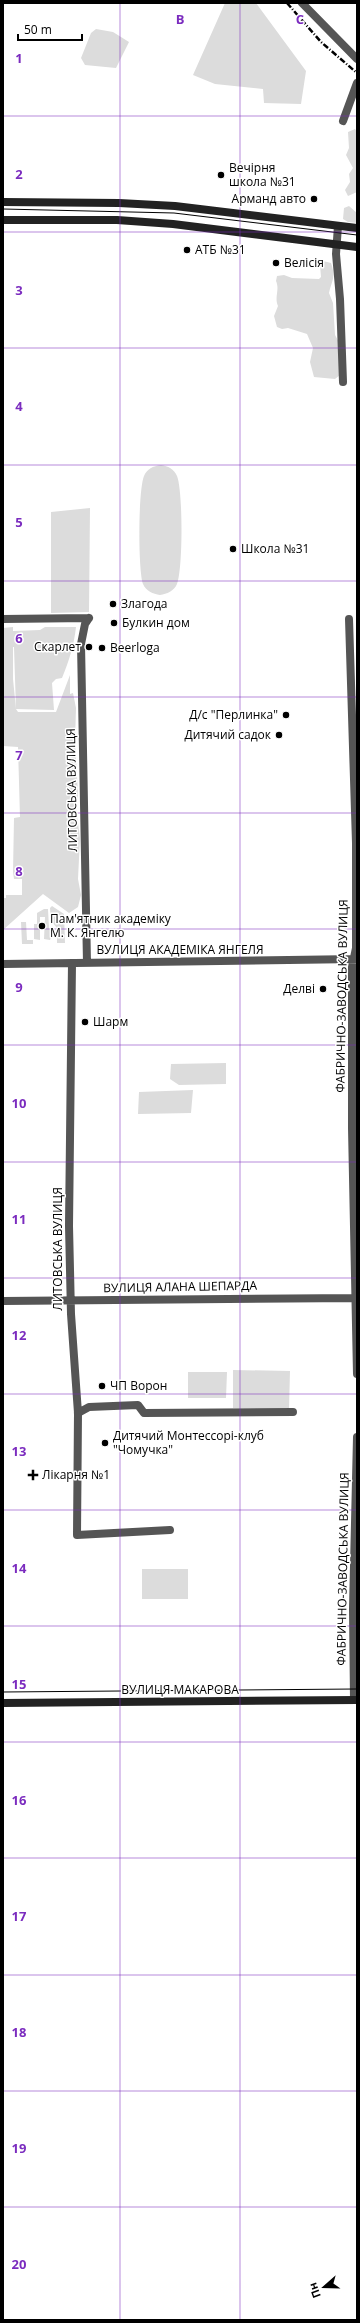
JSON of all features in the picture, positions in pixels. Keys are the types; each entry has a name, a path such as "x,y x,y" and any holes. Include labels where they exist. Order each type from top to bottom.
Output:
{"main road":[{"path":"3,202 175,206 357,228"},
{"path":"3,220 117,220 173,224 357,247"},
{"name":"ВУЛИЦЯ МАКАРОВА","path":"3,1703 356,1700"}],"street":[{"path":"302,3 357,59"},
{"path":"343,121 357,83"},
{"path":"338,226 336,244 343,382"},
{"name":"ЛИТОВСЬКА ВУЛИЦЯ","path":"3,619 89,618 85,624 81,644 87,963"},
{"name":"ФАБРИЧНО-ЗАВОДСЬКА ВУЛИЦЯ","path":"349,619 355,797 356,959 352,967 357,1374"},
{"name":"ВУЛИЦЯ АКАДЕМІКА ЯНГЕЛЯ","path":"3,964 356,959"},
{"name":"ЛИТОВСЬКА ВУЛИЦЯ","path":"72,963 70,1301 78,1414 77,1535 170,1530"},
{"name":"ВУЛИЦЯ АЛАНА ШЕПАРДА","path":"3,1301 356,1298"},
{"path":"78,1414 89,1407 138,1405 144,1413 293,1412"},
{"name":"ФАБРИЧНО-ЗАВОДСЬКА ВУЛИЦЯ","path":"356,1700 353,1609 357,1437"}],"shaded area":[{"path":"225,3 256,3 306,71 301,104 264,103 263,89 215,84 193,75"},
{"path":"96,29 113,32 129,42 116,68 85,65 81,58 91,33"},
{"path":"355,129 357,132 357,192 348,196 345,190 350,182 349,174 353,168 346,155 349,148 348,132"},
{"path":"349,206 357,213 357,223 348,222 343,219 344,208"},
{"path":"323,261 331,263 333,272 333,279 329,293 333,303 335,335 340,344 340,375 335,379 314,377 310,362 313,348 307,334 288,328 282,329 277,327 274,316 278,306 277,276 284,275 292,278 319,279 321,277 320,265"},
{"path":"161,465 170,468 177,476 179,484 182,530 179,576 177,584 170,592 160,595 150,592 143,584 140,563 139,530 142,484 144,476 151,468"},
{"path":"90,508 89,612 51,613 51,512"},
{"path":"13,627 13,631 40,630 45,627 76,627 71,653 62,678 56,679 52,683 54,710 16,709 18,712 56,712 70,675 70,694 73,693 76,708 75,741 78,794 76,808 80,838 78,879 81,895 78,907 69,913 43,894 3,930 3,898 6,898 6,895 22,895 22,879 14,879 13,872 14,818 20,817 18,747 3,746 3,628","holes":["13,647 14,647 16,709 13,679"]},
{"path":"52,906 64,914 65,943 57,943 57,928 51,921 50,908"},
{"path":"44,909 48,909 49,928 54,932 50,940 44,939 45,917 40,917 40,940 34,939 34,924 37,924 37,913"},
{"path":"21,922 26,922 27,940 33,940 33,944 22,944"},
{"path":"226,1063 226,1084 179,1085 170,1079 171,1064"},
{"path":"193,1090 191,1113 138,1114 139,1092"},
{"path":"233,1370 290,1371 289,1409 233,1408"},
{"path":"188,1372 227,1372 226,1398 188,1398"},
{"path":"142,1569 188,1569 188,1599 142,1599"}],"tram line":[{"path":"3,209 174,213 357,235"},
{"path":"3,1692 357,1689"}],"railway":[{"path":"287,3 321,42 357,73"}],"place":[{"name":"Вечірня школа №31","path":"221,175"},
{"name":"Арманд авто","path":"314,199"},
{"name":"АТБ №31","path":"187,250"},
{"name":"Велісія","path":"276,263"},
{"name":"Школа №31","path":"233,549"},
{"name":"Злагода","path":"113,604"},
{"name":"Булкин дом","path":"114,623"},
{"name":"Скарлет","path":"89,647"},
{"name":"Beerloga","path":"102,648"},
{"name":"Д/с \"Перлинка\"","path":"286,715"},
{"name":"Дитячий садок","path":"279,735"},
{"name":"Пам'ятник академіку М. К. Янгелю","path":"42,926"},
{"name":"Делві","path":"323,989"},
{"name":"Шарм","path":"85,1022"},
{"name":"ЧП Ворон","path":"102,1386"},
{"name":"Дитячий Монтессорі-клуб \"Чомучка\"","path":"105,1443"},
{"name":"Лікарня №1","path":"33,1475"}]}
